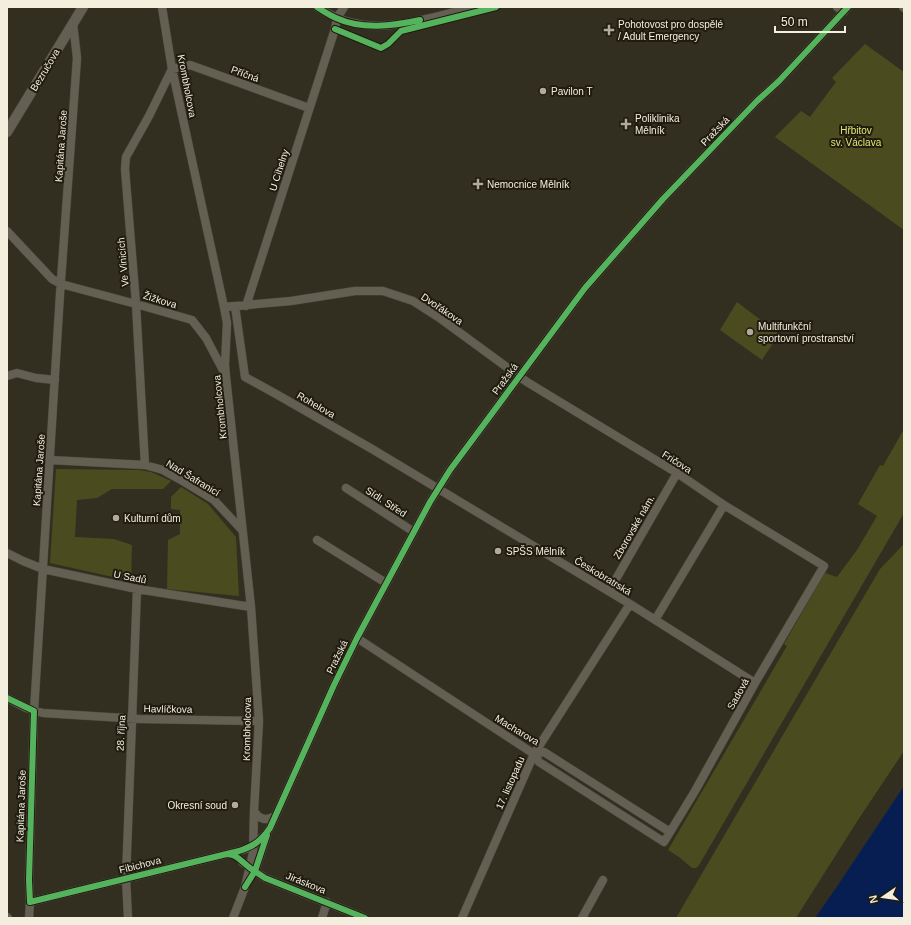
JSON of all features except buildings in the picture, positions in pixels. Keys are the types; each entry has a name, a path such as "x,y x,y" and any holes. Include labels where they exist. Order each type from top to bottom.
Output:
{"street":[{"name":"Bezručova","path":"7,132 83,7"},
{"name":"Krombholcova","path":"162,7 172,69 224,307 226,323 226,377 252,607 259,721 254,811 254,845"},
{"path":"317,7 337,18 367,26 380,26 409,22 473,7"},
{"name":"U Cihelny","path":"246,306 337,18 344,7"},
{"name":"Pražská","path":"233,918 252,869 334,685 386,583 450,470 585,288 663,200 757,101 779,81 843,9"},
{"name":"Kapitána Jaroše","path":"29,918 34,711 54,380 77,58 73,23"},
{"name":"Příčná","path":"172,69 190,65 309,108"},
{"name":"Ve Vinicích","path":"145,465 136,304 125,169 126,157 149,116 172,69"},
{"name":"Žižkova","path":"7,231 52,279 61,284 192,320 206,338 226,377"},
{"name":"Dvořákova","path":"246,306 355,291 383,291 413,301 441,319 509,368 519,377"},
{"name":"Rohelova","path":"235,306 245,377 372,449 438,489"},
{"path":"224,307 246,306"},
{"path":"7,376 16,373 36,378 54,380"},
{"name":"Fričova","path":"519,377 677,473 724,505 824,566"},
{"name":"Nad Šafranicí","path":"50,460 145,465 163,470 214,500 242,530 242,527"},
{"name":"Zborovské nám.","path":"608,591 677,473"},
{"name":"Sídl. Střed","path":"346,488 414,532"},
{"name":"Českobratrská","path":"438,489 630,604 755,683"},
{"path":"655,620 724,505"},
{"path":"317,540 386,583"},
{"name":"U Sadů","path":"7,553 43,569 137,589 252,607"},
{"name":"Sadová","path":"534,754 538,762 664,842 824,566"},
{"name":"28. října","path":"128,918 126,878 137,589"},
{"name":"17. listopadu","path":"462,918 534,754 630,604"},
{"name":"Macharova","path":"357,638 534,754 544,752 670,832"},
{"name":"Havlíčkova","path":"7,698 43,714 259,721"},
{"path":"254,811 258,816 265,819 275,816"},
{"name":"Pražská","path":"247,878 252,869 254,845 270,828"},
{"name":"Fibichova","path":"30,902 239,851 254,845"},
{"path":"227,854 233,855 242,862"},
{"name":"Pražská","path":"242,862 246,867 247,873 245,887"},
{"name":"Jiráskova","path":"242,862 265,878 365,918"},
{"path":"582,918 603,880"},
{"path":"322,918 327,902"}],"green space":[{"name":"Hřbitov sv. Václava","path":"865,44 904,72 904,230 775,137 801,111 810,117 836,82 832,78"},
{"name":"Multifunkční sportovní prostranství","path":"737,302 779,334 762,360 720,330"},
{"path":"904,429 904,513 699,865 696,868 692,868 668,850 787,646 784,644 825,573 837,577 857,550 877,516 858,504 880,465 883,466"},
{"path":"56,469 139,470 151,472 171,481 163,489 112,489 97,498 77,500 75,537 114,539 132,545 131,581 50,563"},
{"path":"181,487 208,504 236,537 239,596 167,589 168,540 180,534 180,510 171,509 171,497"},
{"path":"904,544 904,751 856,823 796,918 676,918 880,569"}],"water":[{"path":"904,786 904,918 815,918 836,888"}],"cycle path":[{"path":"317,7 336,18 356,24 378,26 420,20"},
{"path":"335,29 381,48 388,44 401,31 496,7"},
{"path":"7,698 34,711 29,880 30,902 239,851 257,842 270,828 334,685 357,638 430,502 450,470 585,288 663,199 757,101 779,81 848,7"},
{"path":"245,887 255,871 267,835"},
{"path":"227,854 238,858 265,878 365,918"}],"place":[{"name":"Pohotovost pro dospělé / Adult Emergency","path":"609,30"},
{"name":"Pavilon T","path":"543,91"},
{"name":"Poliklinika Mělník","path":"626,124"},
{"name":"Nemocnice Mělník","path":"478,184"},
{"name":"Multifunkční sportovní prostranství","path":"750,332"},
{"name":"Kulturní dům","path":"116,518"},
{"name":"SPŠS Mělník","path":"498,551"},
{"name":"Okresní soud","path":"235,805"}]}
